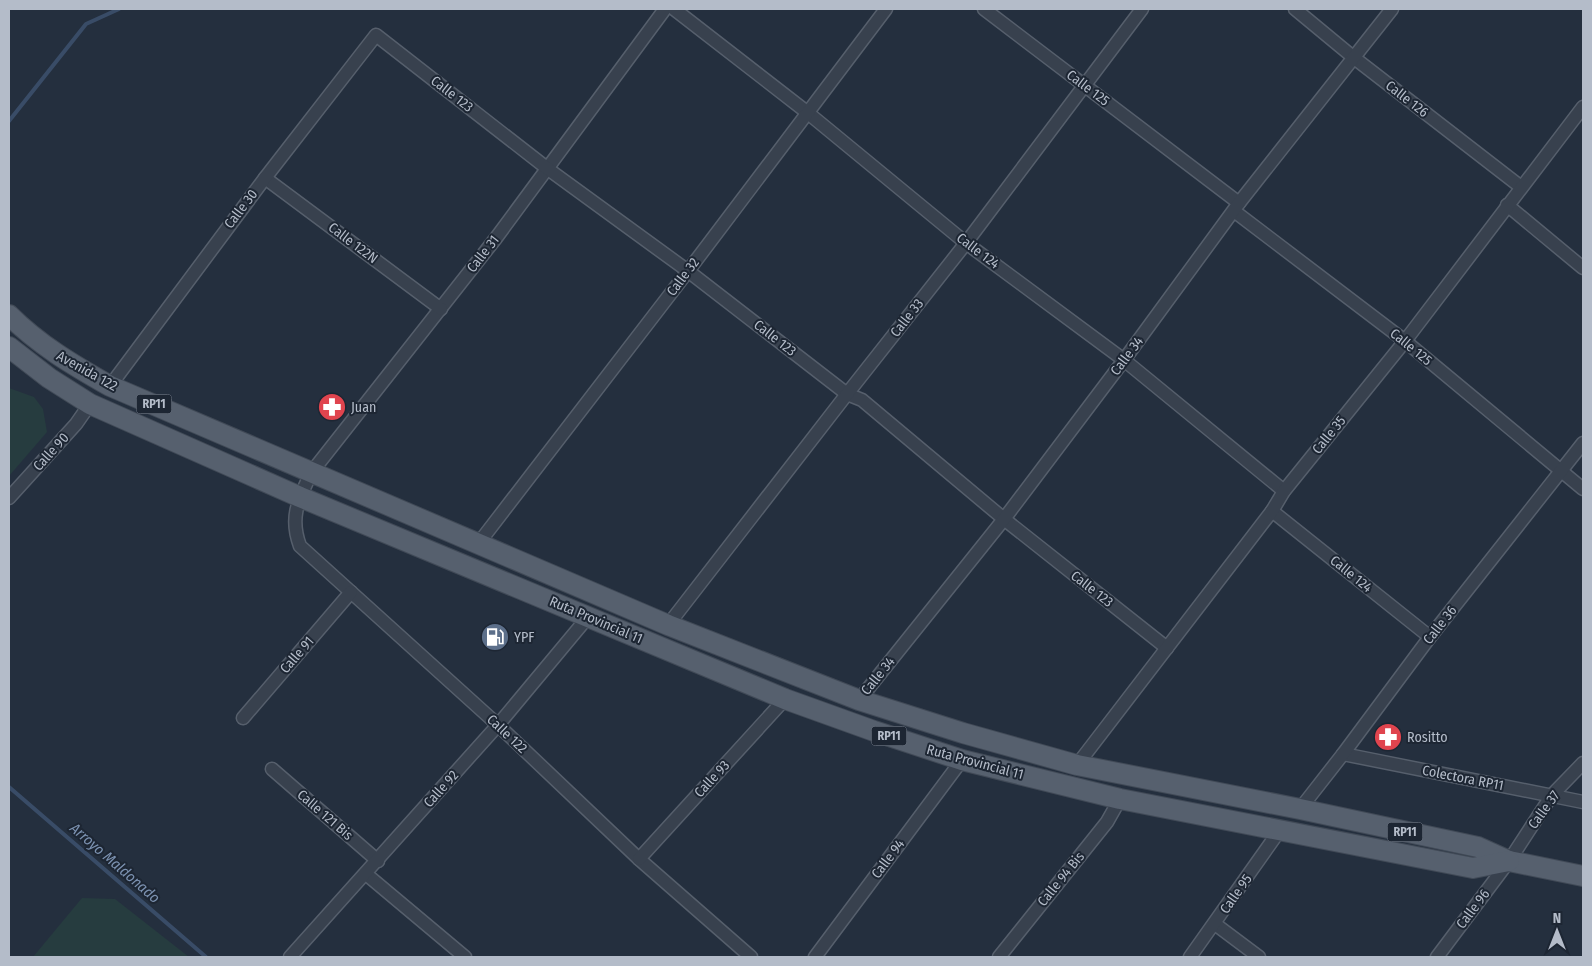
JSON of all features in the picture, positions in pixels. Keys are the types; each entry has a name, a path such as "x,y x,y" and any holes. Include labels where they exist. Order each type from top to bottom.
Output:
{"main road":[{"name":"Avenida 122","path":"9,315 27,333 67,362 110,386 311,473"},
{"name":"Avenida 122","path":"9,346 49,378 90,404 300,497"},
{"name":"Ruta Provincial 11","path":"311,473 668,625 858,700 963,733 1077,765 1300,809 1478,848 1509,861 1583,876"},
{"name":"Ruta Provincial 11","path":"300,497 785,699 962,760 1120,799 1473,868 1509,861"}],"street":[{"name":"Calle 31","path":"300,497 311,473 441,309 548,169 665,9"},
{"name":"Calle 124","path":"674,9 808,113 966,243 1124,360 1284,491"},
{"name":"Calle 32","path":"478,544 886,9"},
{"name":"Calle 125","path":"984,9 1085,86 1405,341 1583,488"},
{"name":"Calle 33","path":"668,625 966,243 1142,9"},
{"name":"Calle 126","path":"1295,9 1353,57 1521,187"},
{"name":"Calle 34","path":"858,700 1004,519 1236,207 1392,9"},
{"name":"Calle 123","path":"376,35 548,169 688,271 847,394 862,400 1004,519 1167,648"},
{"name":"Calle 30","path":"110,386 265,178 376,35"},
{"name":"Calle 35","path":"1077,765 1272,511 1284,491 1405,341 1583,107"},
{"name":"Calle 122N","path":"265,178 441,309"},
{"path":"1507,205 1583,268"},
{"name":"Calle 90","path":"9,498 76,424 90,404"},
{"name":"Calle 36","path":"1300,809 1430,637 1583,443"},
{"name":"Calle 122","path":"300,497 294,524 300,546 498,725 639,859 751,957"},
{"name":"Calle 124","path":"1272,511 1430,637"},
{"name":"Calle 91","path":"243,718 352,592"},
{"name":"Calle 92","path":"290,957 498,725 588,617"},
{"name":"Calle 93","path":"639,859 785,699"},
{"name":"Colectora RP11","path":"1343,754 1583,802"},
{"name":"Calle 94","path":"814,957 962,760"},
{"name":"Calle 37","path":"1509,861 1552,795 1583,762"},
{"name":"Calle 121 Bis","path":"272,769 378,860"},
{"name":"Calle 94 Bis","path":"999,957 1107,822 1120,799"},
{"name":"Calle 95","path":"1190,957 1280,830"},
{"name":"Calle 96","path":"1437,957 1509,861"},
{"path":"366,874 465,957"},
{"path":"1215,924 1259,957"}],"green space":[{"path":"9,388 34,397 43,409 47,432 9,476"},
{"path":"82,898 115,899 189,957 33,957"}],"waterway":[{"name":"Arroyo Maldonado","path":"9,121 86,24 119,9"},
{"name":"Arroyo Maldonado","path":"9,787 206,957"}],"place":[{"name":"Juan","path":"332,407"},
{"name":"YPF","path":"495,637"},
{"name":"Rositto","path":"1388,737"}]}
